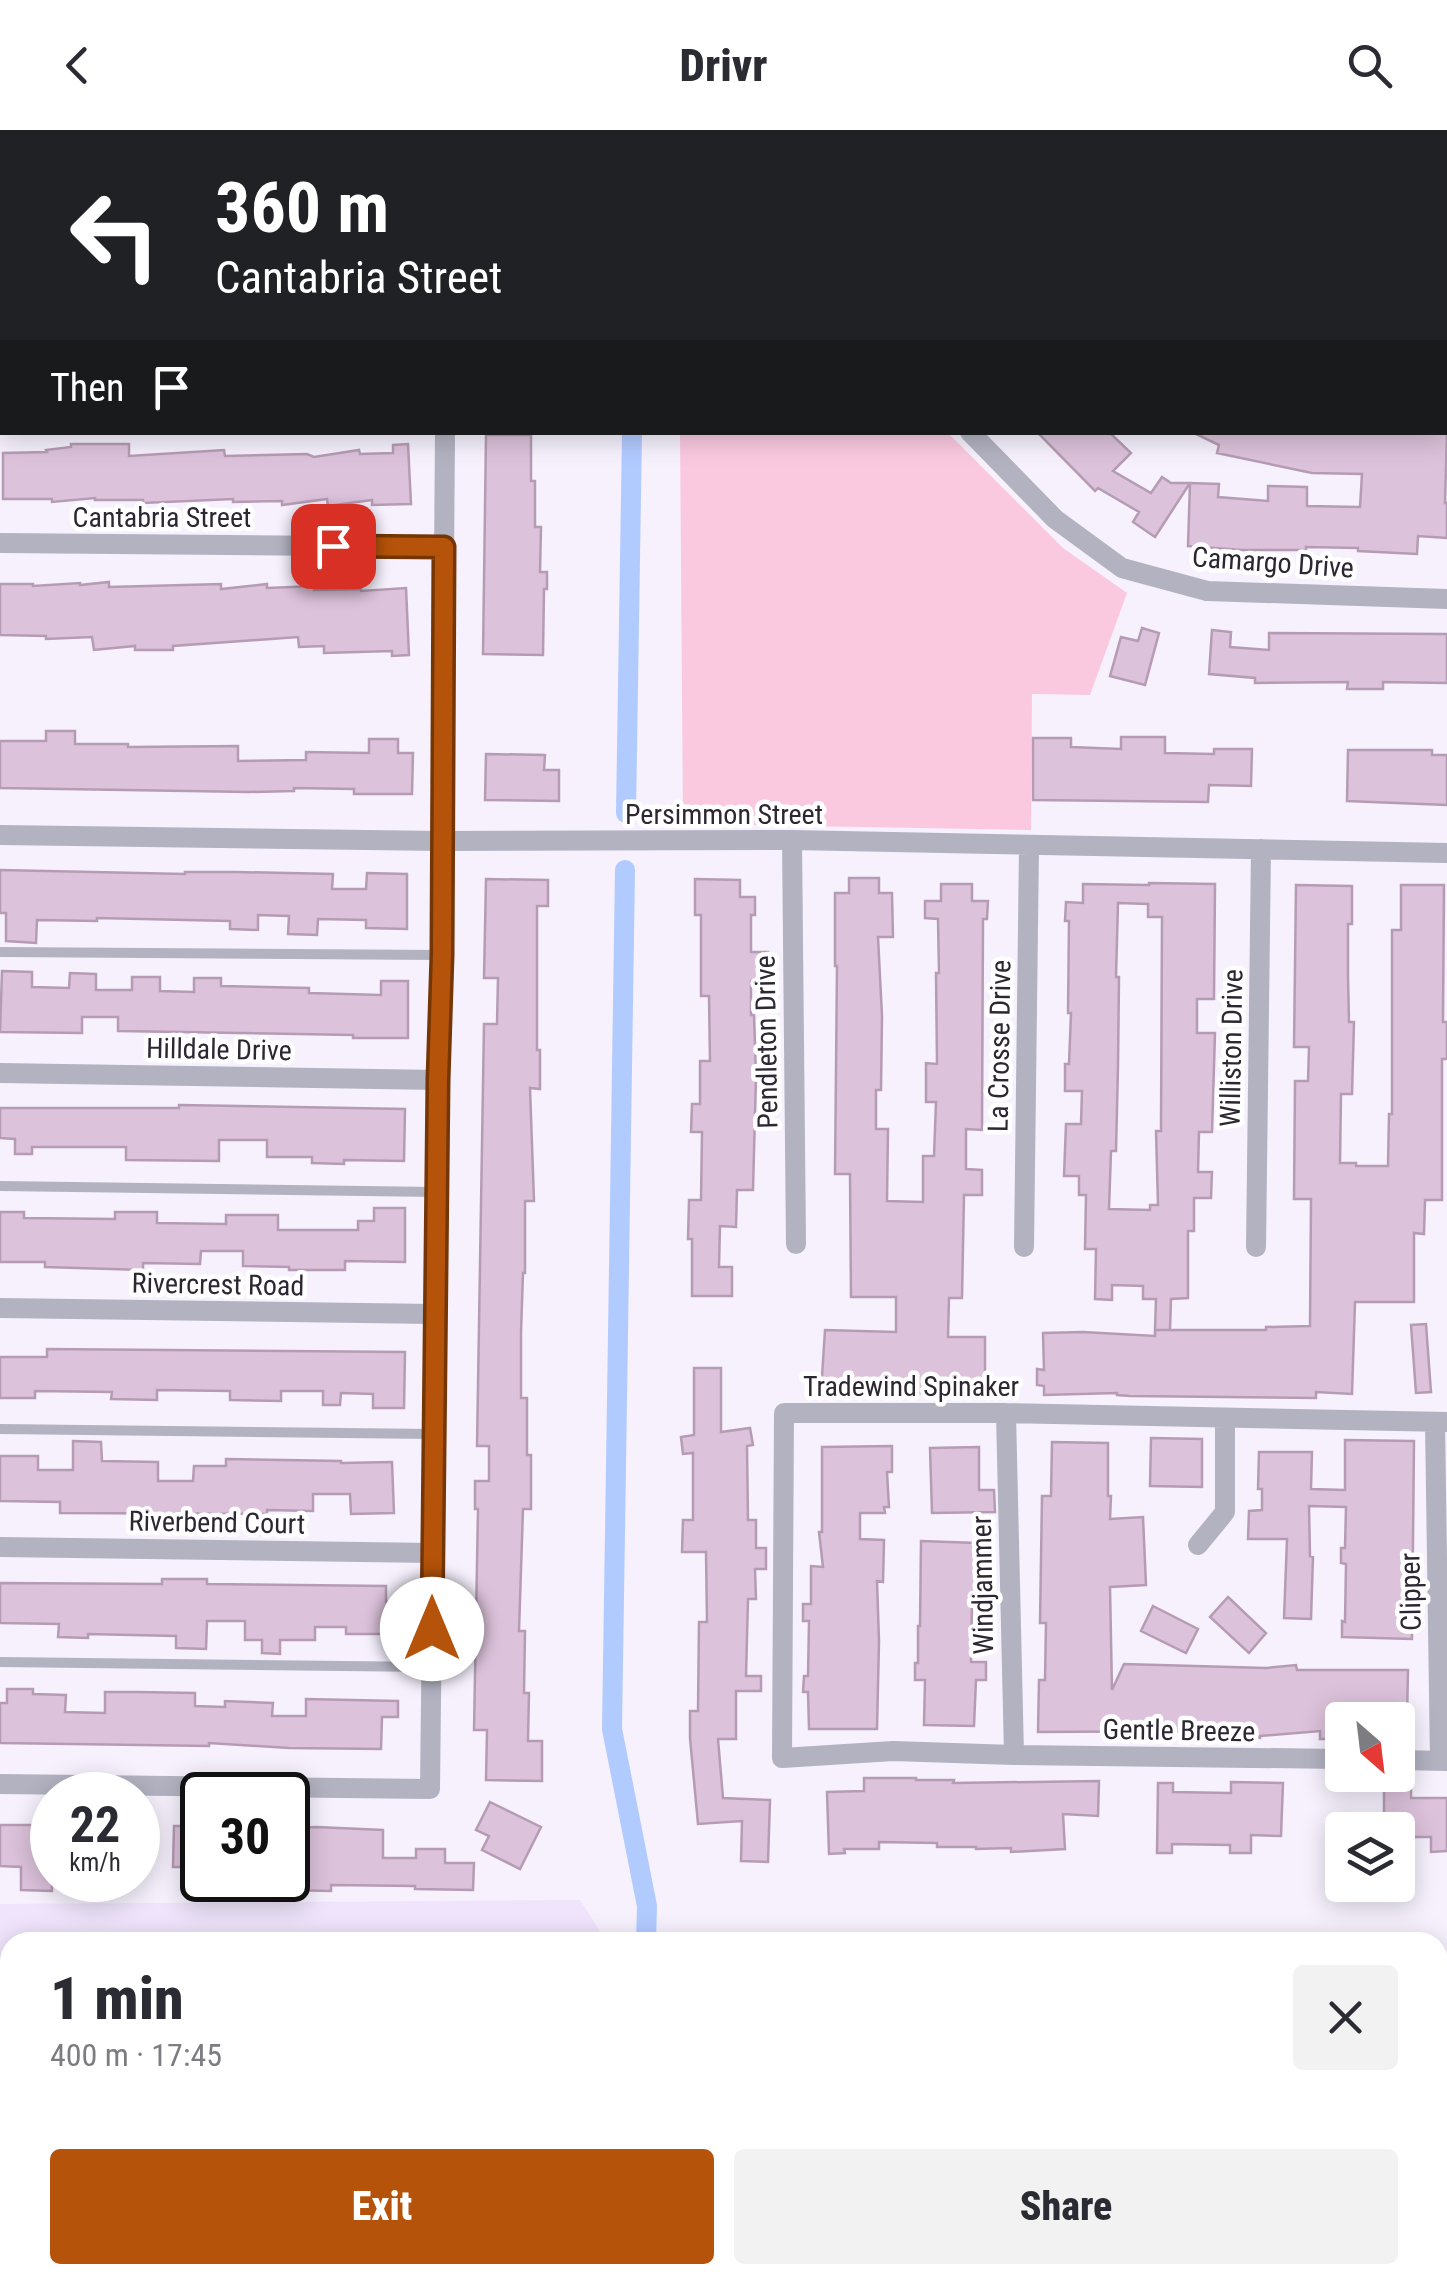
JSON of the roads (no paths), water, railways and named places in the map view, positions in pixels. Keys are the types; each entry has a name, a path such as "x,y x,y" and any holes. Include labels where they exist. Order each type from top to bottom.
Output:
{"street":[{"path":"0,1784 430,1789 445,435"},
{"name":"Camargo Drive","path":"973,435 1054,519 1122,568 1207,591 1447,599"},
{"name":"Cantabria Street","path":"0,543 444,547"},
{"name":"Persimmon Street","path":"0,835 440,841 792,840 1447,854"},
{"name":"Pendleton Drive","path":"792,840 796,1244"},
{"name":"La Crosse Drive","path":"1024,1247 1029,846"},
{"name":"Williston Drive","path":"1256,1247 1260,849"},
{"name":"Hilldale Drive","path":"0,1073 438,1080"},
{"name":"Rivercrest Road","path":"0,1308 435,1314"},
{"name":"Tradewind Spinaker","path":"1014,1755 893,1751 782,1758 784,1413 1006,1413 1441,1422"},
{"name":"Windjammer","path":"1006,1413 1014,1755"},
{"path":"1198,1546 1225,1512 1226,1418"},
{"name":"Clipper","path":"1441,1422 1444,1760"},
{"name":"Riverbend Court","path":"0,1547 433,1553"},
{"name":"Gentle Breeze","path":"1014,1755 1325,1759"},
{"path":"1415,1760 1444,1760"}],"lane":[{"path":"0,952 442,955"},
{"path":"0,1186 437,1192"},
{"path":"0,1429 434,1434"},
{"path":"0,1662 432,1667"}],"waterway":[{"path":"626,813 632,435"},
{"path":"625,870 612,1729 647,1906 646,1932"}]}
